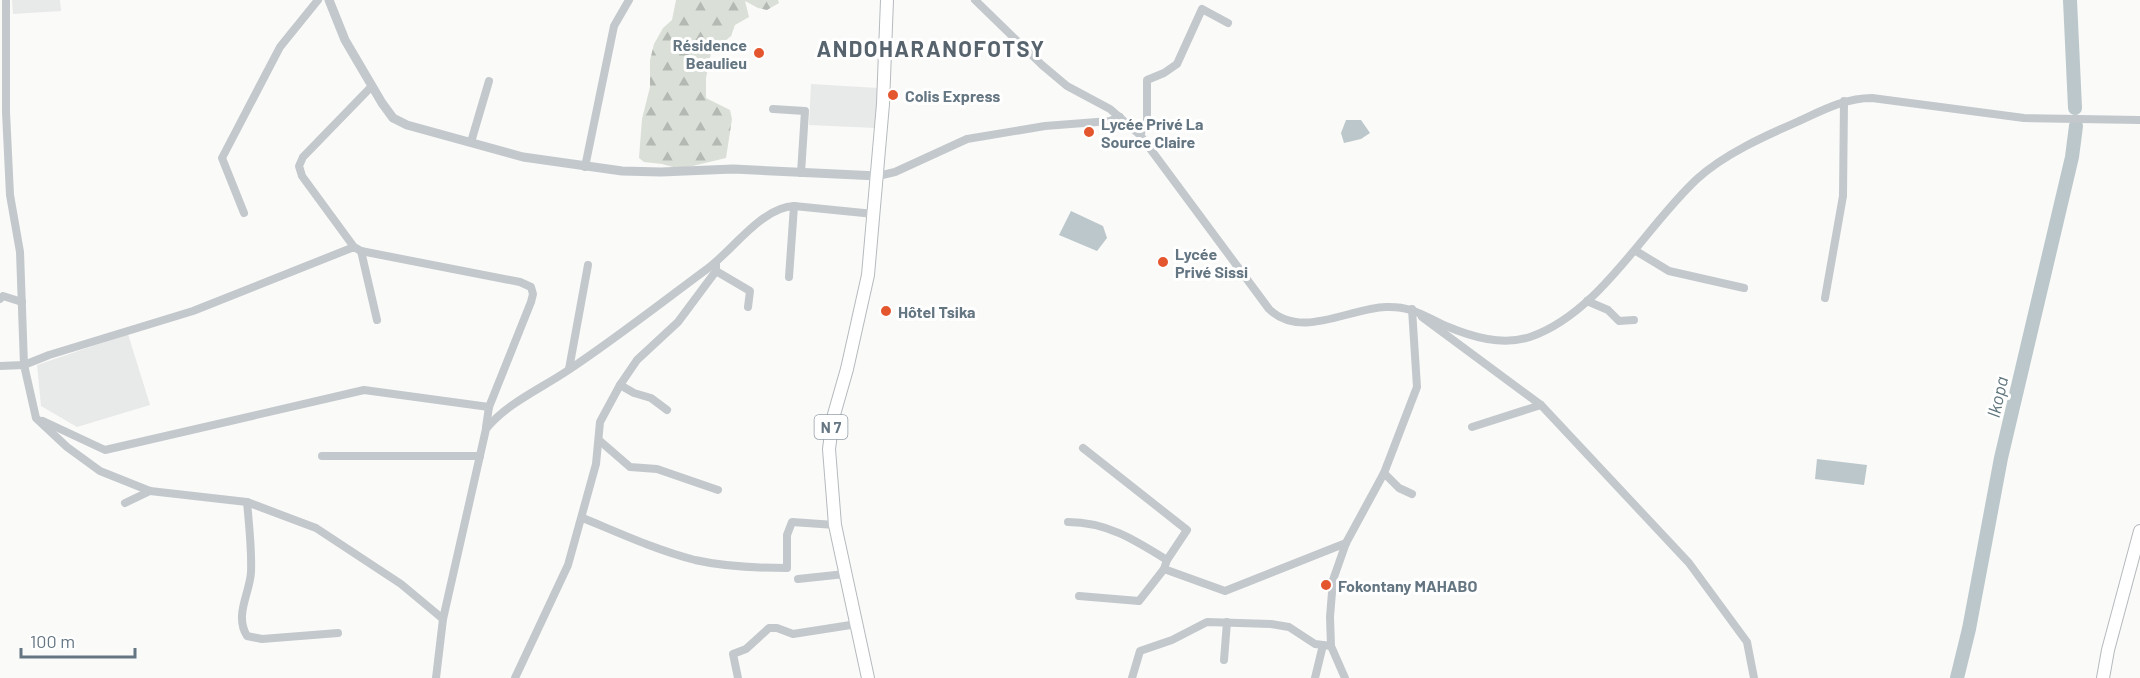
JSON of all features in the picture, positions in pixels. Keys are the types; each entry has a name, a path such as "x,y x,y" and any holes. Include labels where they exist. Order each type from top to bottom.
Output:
{"main road":[{"name":"N 7","path":"868,678 835,525 830,477 830,433 865,296 878,176 887,0"},
{"path":"2103,678 2108,650 2140,531"}],"street":[{"path":"6,0 3,12 10,195 20,252 24,365 36,418 67,447 100,471 150,491 248,502 324,533 401,584 443,619"},
{"path":"244,213 222,158 280,47 318,0"},
{"path":"329,0 345,40 393,118 407,125 523,157 585,167 622,171 733,169 878,176 895,171 967,139 1045,126 1110,121 1120,117"},
{"path":"585,167 614,26 629,0"},
{"path":"975,0 1067,86 1110,109 1140,135 1276,315 1296,323 1307,323 1363,309 1384,307 1412,309 1445,325 1481,338 1513,340 1530,337 1547,329 1587,301 1636,251 1679,196 1717,162 1844,101 1872,98 2024,118 2140,120"},
{"path":"1140,135 1148,120 1148,80 1164,74 1177,64 1202,9 1228,23"},
{"path":"471,142 489,81"},
{"path":"372,86 303,157 298,166 302,176 357,249 377,320"},
{"path":"1825,298 1843,196 1844,101"},
{"path":"773,109 805,111 801,172"},
{"path":"486,429 495,417 569,369 716,267 770,213 783,207 794,206 874,214"},
{"path":"789,277 794,206"},
{"path":"0,366 24,365 193,310 357,249 520,282 531,287 533,294 531,302 489,407 443,619 436,678"},
{"path":"1636,251 1669,271 1744,288"},
{"path":"569,369 588,265"},
{"path":"716,267 750,291 748,307"},
{"path":"515,678 568,565 583,518 600,441 600,422 620,385 638,360 678,322 716,267"},
{"path":"0,299 3,296 22,302"},
{"path":"1587,301 1608,310 1619,321 1634,320"},
{"path":"1412,309 1540,405 1689,563 1747,642 1754,678"},
{"path":"1315,678 1327,646 1333,580 1346,543 1384,473 1416,387 1412,309"},
{"path":"620,385 634,393 651,398 667,410"},
{"path":"36,418 105,450 364,390 489,407"},
{"path":"1473,427 1540,405"},
{"path":"600,441 630,467 657,469 718,490"},
{"path":"1079,596 1139,601 1164,569 1167,560 1187,530 1083,448"},
{"path":"322,456 480,456"},
{"path":"1384,473 1399,488 1412,494"},
{"path":"125,503 150,491"},
{"path":"248,502 251,574 244,598 243,612 243,625 247,636 262,639 338,633"},
{"path":"583,518 686,557 745,568 787,568 787,535 792,522 835,525"},
{"path":"1068,522 1085,522 1123,533 1167,560"},
{"path":"1164,569 1225,591 1346,543"},
{"path":"798,579 845,574"},
{"path":"1132,678 1140,651 1172,640 1207,621 1289,627 1315,644 1327,646"},
{"path":"1224,660 1227,622"},
{"path":"738,678 733,654 746,649 769,628 777,628 793,634 857,624"},
{"path":"1327,646 1345,678"}],"shaded area":[{"path":"12,0 60,0 61,11 13,14"},
{"path":"811,84 878,88 875,128 809,125"},
{"path":"1346,120 1361,120 1370,133 1361,139 1344,143 1341,133"},
{"path":"1071,211 1103,226 1107,238 1097,251 1059,235"},
{"path":"128,334 150,405 77,427 41,406 37,365"},
{"path":"1817,459 1867,465 1864,485 1815,479"}],"green space":[{"path":"676,0 778,0 779,3 767,10 745,1 749,17 735,25 731,36 711,53 706,78 706,98 730,110 732,119 726,158 680,169 644,162 639,158 642,119 650,87 650,60 654,44 663,28 672,20"}],"waterway":[{"name":"Ikopa","path":"2070,0 2075,108"},
{"name":"Ikopa","path":"1957,678 1969,629 2001,458 2072,157 2076,126"}],"place":[{"name":"Résidence Beaulieu","path":"759,53"},
{"name":"Colis Express","path":"893,95"},
{"name":"Lycée Privé La Source Claire","path":"1089,132"},
{"name":"Lycée Privé Sissi","path":"1163,262"},
{"name":"Hôtel Tsika","path":"886,311"},
{"name":"Fokontany MAHABO","path":"1326,585"}],"district":[{"name":"ANDOHARANOFOTSY","path":"931,48"}]}
